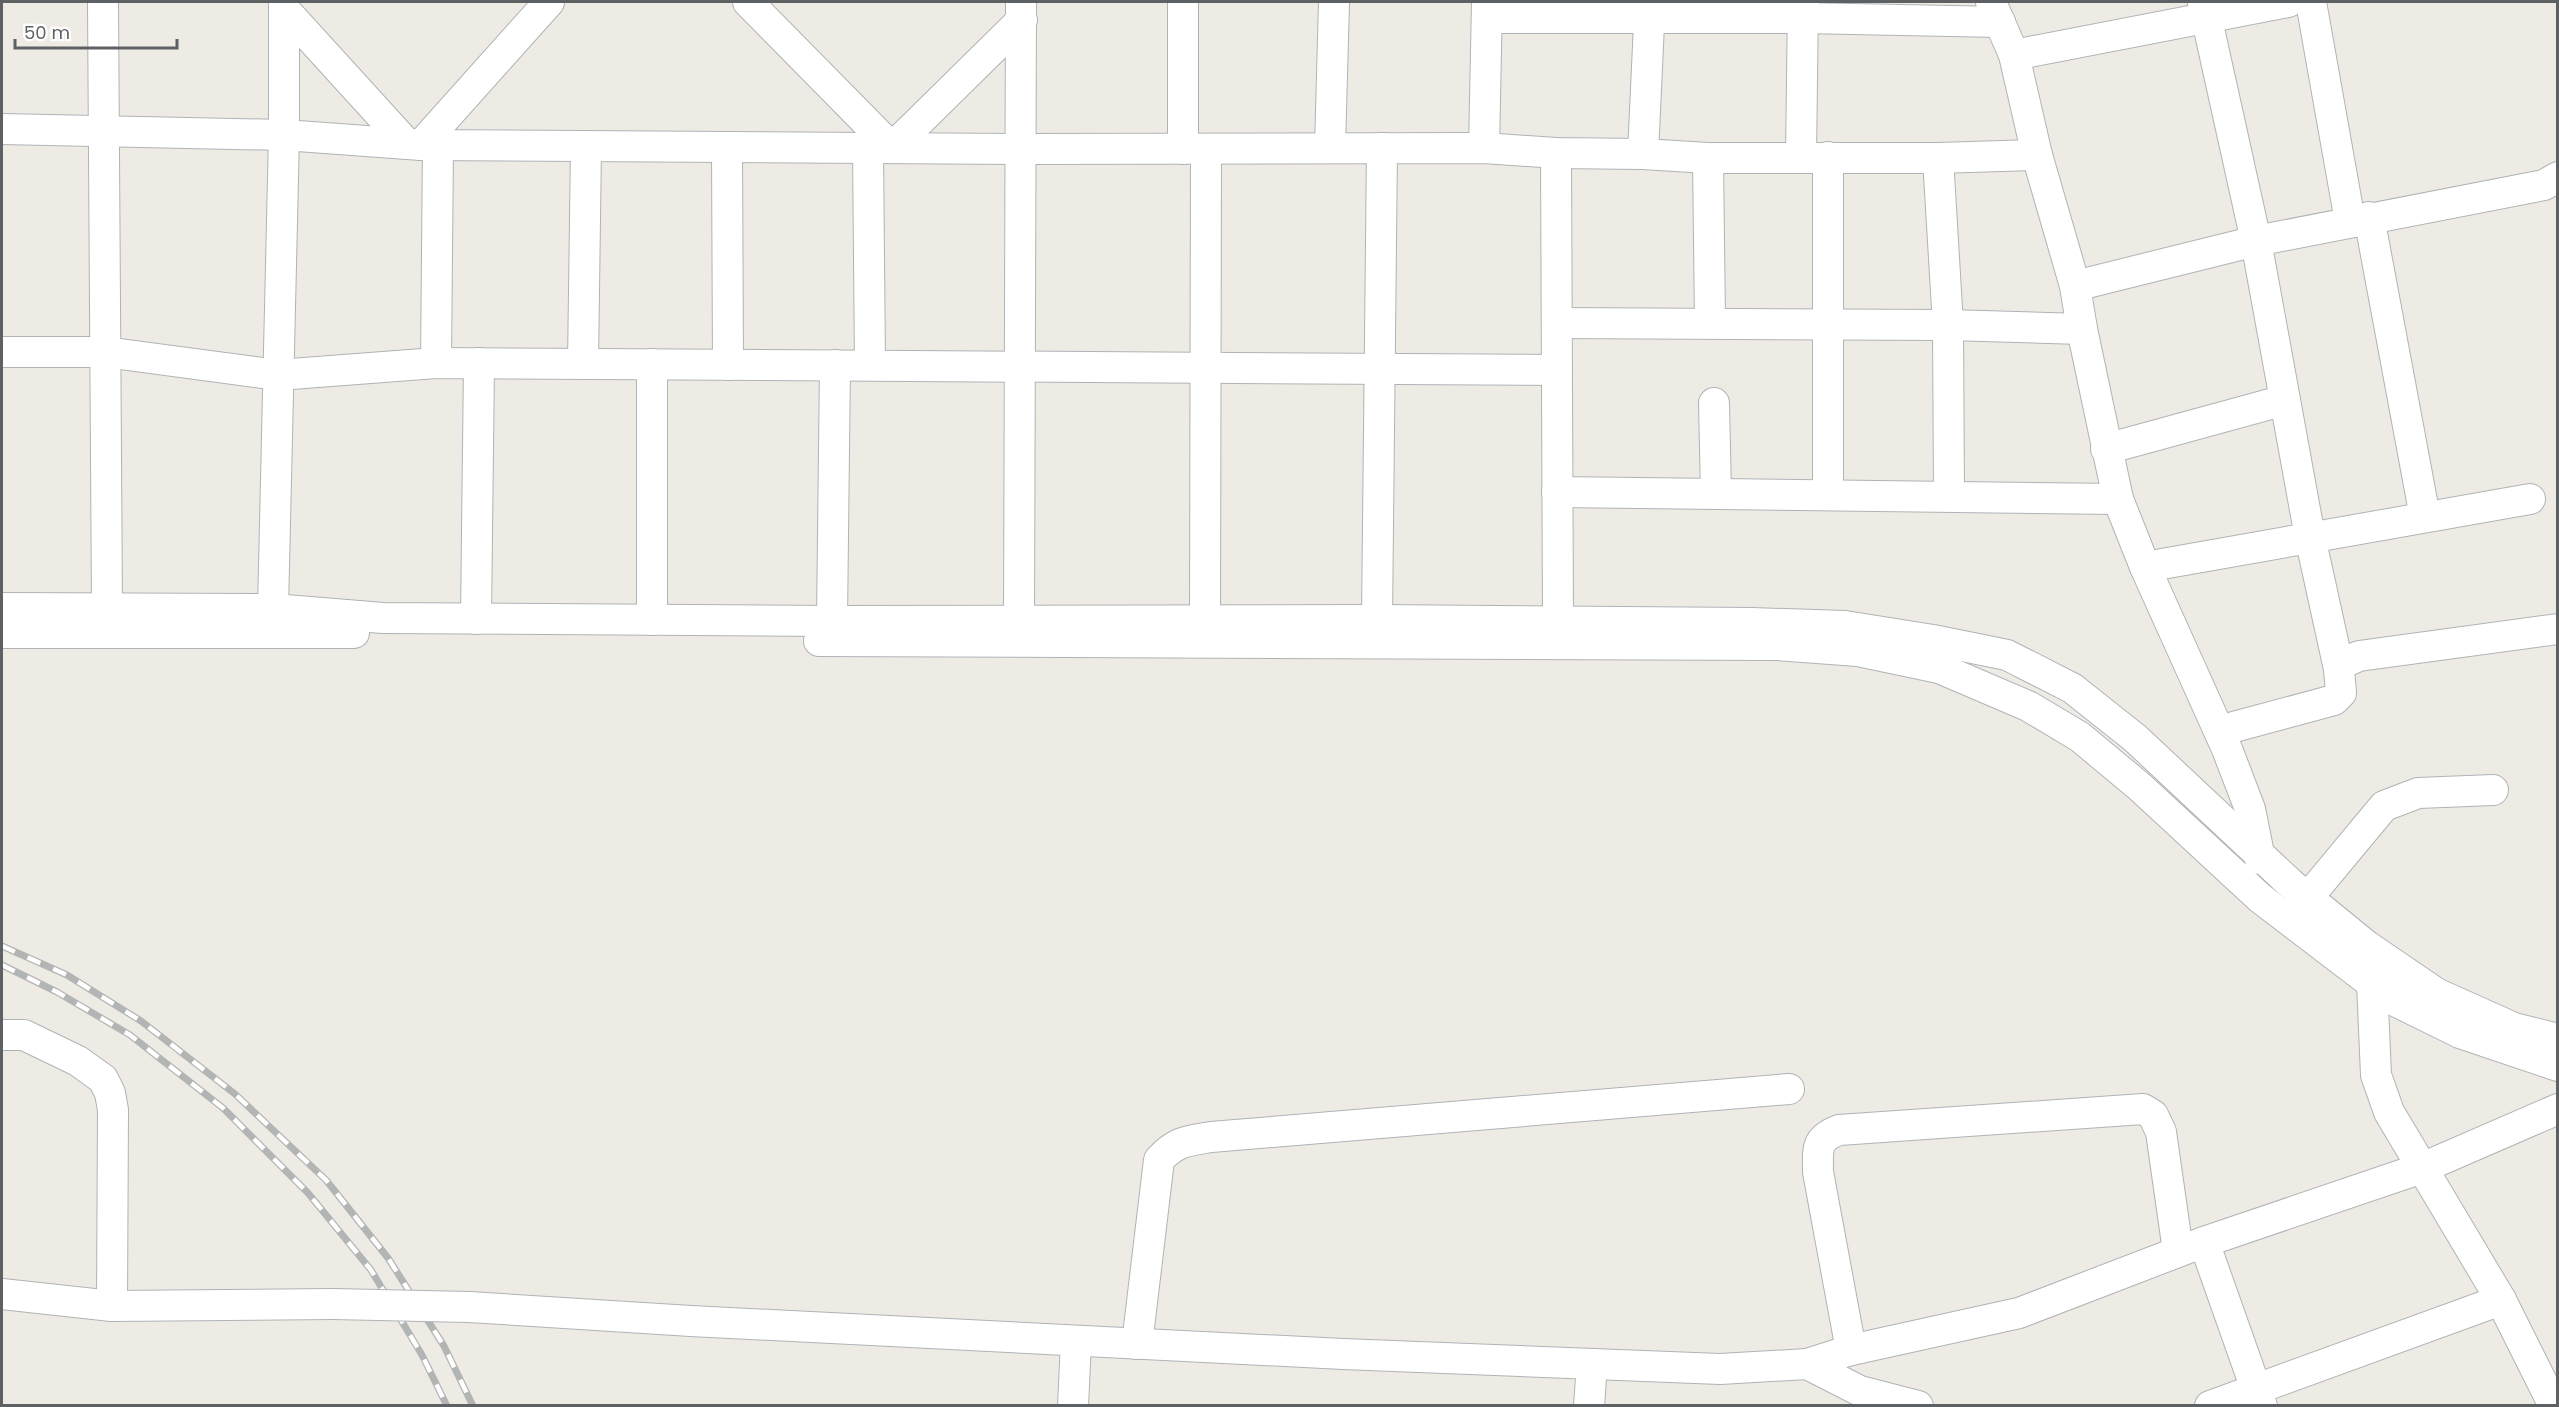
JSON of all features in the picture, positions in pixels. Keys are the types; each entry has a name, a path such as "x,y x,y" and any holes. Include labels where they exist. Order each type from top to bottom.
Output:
{"street":[{"path":"103,2 107,608"},
{"path":"422,145 549,2"},
{"path":"748,2 880,148"},
{"path":"1183,2 1195,149 1205,368 1205,620"},
{"path":"1330,148 1334,2"},
{"path":"2014,55 2204,9 2288,2"},
{"path":"2311,2 2425,517"},
{"path":"284,5 422,145 436,363"},
{"path":"273,609 284,135 284,5"},
{"path":"870,365 880,148 1020,8"},
{"path":"1019,621 1022,149 1020,8"},
{"path":"2204,9 2256,241 2310,537 2339,669 2341,693 2334,700 2219,731"},
{"path":"1485,148 1487,10 1995,12 2014,55 2037,155 2075,286 2106,449 2118,499 2145,567 2219,731 2250,809 2260,856 2260,898"},
{"path":"1643,154 1650,10"},
{"path":"1803,10 1828,324 1828,495"},
{"path":"2,129 284,135 422,145 1022,149 1485,148 1556,153 1643,154 1708,158 1938,158 2037,155"},
{"path":"582,364 586,146"},
{"path":"727,147 728,365"},
{"path":"1377,620 1382,148"},
{"path":"1556,153 1558,621"},
{"path":"1708,158 1710,323"},
{"path":"1938,158 1948,325 1949,496"},
{"path":"2075,286 2256,241 2544,185 2558,177"},
{"path":"1557,323 1948,325 2082,329"},
{"path":"2,352 105,352 278,375 436,363 1557,370"},
{"path":"476,619 479,363"},
{"path":"652,364 652,620"},
{"path":"832,621 835,365"},
{"path":"2106,449 2285,400"},
{"path":"1714,403 1716,494"},
{"path":"1557,492 2118,499"},
{"path":"2145,567 2530,499"},
{"path":"2,608 273,609 382,618 476,619 1377,620 1845,626 2007,655 2072,688 2135,738 2260,856 2299,909 2377,969 2514,1028 2558,1039"},
{"path":"2339,669 2345,662 2359,656 2558,629"},
{"path":"2,633 347,633 831,642 1776,645 1858,651 1939,668 2028,706 2080,737 2140,787 2260,898 2299,909"},
{"path":"2299,909 2385,806 2418,793 2493,790"},
{"path":"2377,969 2395,1001 2460,1033 2558,1066"},
{"path":"2377,969 2376,1074 2389,1112 2501,1300 2556,1405"},
{"path":"2,1035 24,1035 78,1061 103,1079 110,1093 113,1110 112,1306"},
{"path":"1137,1344 1159,1160 1170,1147 1182,1141 1789,1089"},
{"path":"1851,1350 1818,1172 1818,1145 1826,1135 1839,1130 2143,1109 2153,1115 2161,1131 2191,1246 2259,1398"},
{"path":"2,1294 112,1306 333,1304 469,1306 691,1321 1076,1341 1720,1369 1807,1364 1851,1350 2019,1313 2191,1246 2422,1168 2558,1109"},
{"path":"2210,1406 2259,1398 2501,1300"},
{"path":"1073,1406 1076,1341"},
{"path":"1589,1406 1592,1364"},
{"path":"1807,1364 1849,1395 1860,1391 1918,1406"}],"railway":[{"path":"2,946 67,975 141,1021 235,1094 326,1180 388,1258 444,1346 473,1406"},
{"path":"2,965 57,992 130,1035 223,1108 308,1193 371,1270 422,1355 447,1406"}]}
